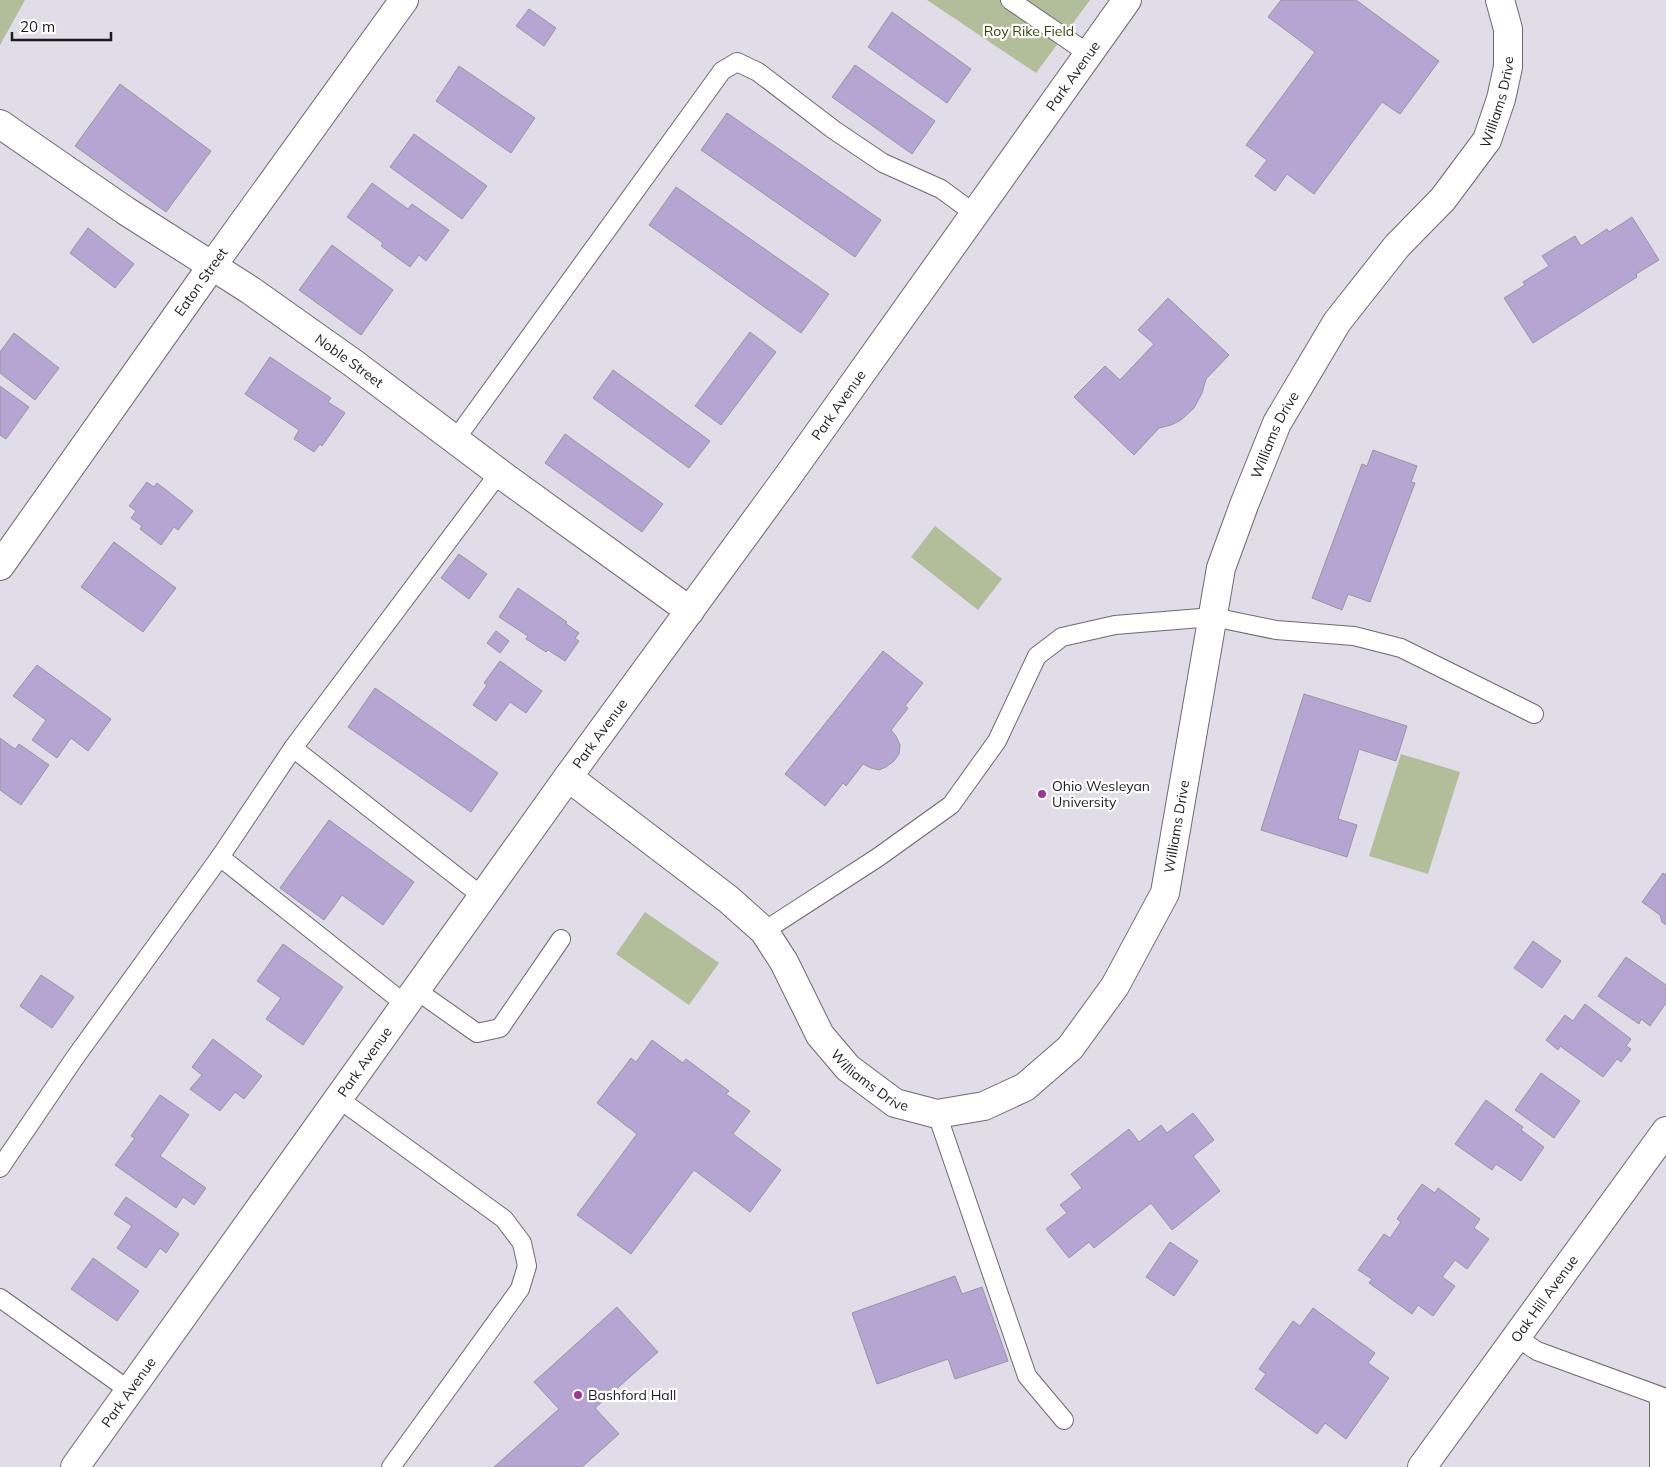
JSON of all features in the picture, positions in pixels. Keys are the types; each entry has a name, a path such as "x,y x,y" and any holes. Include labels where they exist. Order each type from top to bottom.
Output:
{"street":[{"name":"Eaton Street","path":"0,566 212,266 404,0"},
{"name":"Park Avenue","path":"75,1467 568,777 788,476 1127,0"},
{"name":"Williams Drive","path":"568,777 728,899 764,930 784,962 820,1035 848,1068 895,1103 937,1114 984,1106 1025,1087 1070,1048 1115,986 1165,893 1222,568 1244,505 1277,423 1337,322 1397,246 1442,199 1488,140 1501,99 1508,67 1508,29 1500,0"},
{"name":"Noble Street","path":"0,124 126,211 250,290 690,611"},
{"name":"Oak Hill Avenue","path":"1422,1467 1666,1131"}],"lane":[{"path":"1010,0 1089,54"},
{"path":"455,440 722,71 737,62 758,72 834,130 883,164 941,189 975,214"},
{"path":"0,1168 74,1060 220,857 293,748 499,473"},
{"path":"764,930 877,858 951,806 996,741 1037,656 1062,637 1115,625 1214,618 1276,630 1354,636 1401,648 1534,714"},
{"path":"293,748 483,897"},
{"path":"220,857 410,997 477,1033 500,1028 561,939"},
{"path":"339,1099 504,1219 522,1243 527,1266 520,1289 390,1467"},
{"path":"937,1114 1027,1376 1064,1420"},
{"path":"0,1298 130,1391"},
{"path":"1516,1337 1536,1351 1663,1397 1659,1467"}],"green space":[{"path":"0,0 25,0 0,45"},
{"name":"Roy Rike Field","path":"927,0 1090,0 1036,73"},
{"path":"935,526 1002,579 978,610 911,557"},
{"path":"1401,754 1460,772 1428,874 1369,856"},
{"path":"645,912 719,963 689,1005 616,954"}],"building":[{"path":"1281,0 1356,0 1439,61 1400,114 1382,102 1314,194 1287,174 1275,191 1255,176 1267,160 1246,145 1315,52 1268,17"},
{"path":"529,9 556,28 544,46 516,26"},
{"path":"892,12 971,69 947,103 868,47"},
{"path":"855,65 935,121 912,154 832,97"},
{"path":"459,66 535,118 511,153 436,101"},
{"path":"120,84 211,151 166,212 75,146"},
{"path":"727,113 881,220 855,257 701,150"},
{"path":"414,134 487,186 462,219 390,167"},
{"path":"372,183 408,209 412,204 449,230 426,261 419,255 410,267 381,246 383,243 347,217"},
{"path":"676,187 829,294 801,333 649,225"},
{"path":"1632,217 1659,260 1636,274 1637,277 1533,343 1504,298 1525,285 1523,282 1549,266 1542,256 1575,236 1581,246 1607,229 1609,232"},
{"path":"88,228 134,264 115,288 70,253"},
{"path":"332,245 393,290 361,335 299,290"},
{"path":"1168,298 1229,355 1206,379 1202,393 1194,408 1181,420 1159,428 1134,455 1074,397 1105,366 1120,380 1154,344 1138,330"},
{"path":"750,332 776,352 721,425 695,406"},
{"path":"14,333 59,368 35,400 0,373 0,352"},
{"path":"270,357 331,398 328,402 345,413 322,446 320,444 314,452 294,439 299,430 245,394"},
{"path":"613,370 710,441 689,468 593,398"},
{"path":"0,386 29,407 6,439 0,435"},
{"path":"565,434 663,504 642,532 545,463"},
{"path":"1373,450 1417,466 1411,482 1415,483 1370,602 1348,594 1342,610 1312,598 1362,464 1367,466"},
{"path":"147,482 154,487 157,483 193,511 178,530 174,527 161,545 140,529 142,526 131,518 136,511 129,506"},
{"path":"114,542 176,588 143,632 81,587"},
{"path":"459,554 487,574 469,599 441,578"},
{"path":"518,588 567,622 565,623 579,633 575,638 579,641 565,661 526,639 528,636 499,617"},
{"path":"496,631 509,641 500,653 487,643"},
{"path":"883,651 923,683 905,706 908,708 891,730 900,745 899,754 894,761 879,770 863,764 846,786 843,783 825,806 785,774"},
{"path":"500,661 542,691 526,713 510,702 496,721 473,705 487,685 484,683"},
{"path":"37,665 111,719 88,751 71,738 57,758 32,740 46,720 13,696"},
{"path":"375,688 498,773 471,812 348,727"},
{"path":"1304,694 1407,726 1396,761 1359,749 1338,819 1357,825 1347,857 1261,830"},
{"path":"0,738 15,749 19,744 49,765 21,805 0,790"},
{"path":"329,820 414,882 383,925 342,895 324,920 280,888"},
{"path":"1663,873 1666,875 1666,925 1662,922 1660,915 1642,902"},
{"path":"1533,941 1561,961 1542,988 1514,968"},
{"path":"283,944 343,987 303,1045 266,1019 281,998 257,981"},
{"path":"1626,957 1666,985 1664,988 1666,989 1666,1003 1650,1026 1641,1019 1639,1024 1598,996"},
{"path":"41,975 74,997 52,1028 20,1006"},
{"path":"1585,1004 1631,1039 1626,1046 1631,1049 1621,1062 1617,1059 1603,1077 1560,1046 1558,1050 1546,1040 1565,1015 1573,1021"},
{"path":"213,1039 262,1076 244,1099 235,1092 220,1111 190,1089 202,1075 192,1067"},
{"path":"652,1040 683,1063 686,1059 729,1091 726,1094 750,1111 733,1134 781,1170 750,1212 694,1170 631,1254 577,1215 637,1134 597,1103 631,1058 636,1062"},
{"path":"1541,1073 1580,1101 1554,1138 1515,1110"},
{"path":"160,1095 189,1115 160,1156 206,1188 194,1205 183,1197 176,1208 115,1165 135,1138 131,1136"},
{"path":"1486,1100 1523,1127 1521,1130 1544,1147 1521,1181 1496,1164 1492,1170 1455,1144"},
{"path":"1193,1113 1214,1140 1193,1156 1220,1191 1172,1230 1151,1203 1094,1248 1089,1242 1069,1258 1046,1229 1067,1213 1060,1205 1082,1188 1071,1174 1129,1129 1139,1142 1161,1125 1167,1133"},
{"path":"1422,1184 1435,1193 1438,1188 1480,1219 1474,1228 1489,1239 1467,1269 1455,1260 1442,1277 1455,1286 1433,1316 1418,1305 1412,1314 1369,1283 1372,1279 1358,1270 1384,1234 1390,1238 1401,1222 1397,1219"},
{"path":"126,1197 179,1234 166,1253 160,1248 146,1268 117,1248 132,1226 114,1214"},
{"path":"1170,1242 1198,1261 1174,1296 1146,1277"},
{"path":"93,1258 139,1291 117,1321 71,1289"},
{"path":"955,1276 962,1294 982,1287 1008,1361 955,1379 948,1359 877,1384 852,1313"},
{"name":"Bashford Hall","path":"617,1307 658,1352 595,1408 619,1434 582,1467 494,1467 559,1409 534,1382"},
{"path":"1313,1308 1375,1353 1368,1363 1389,1378 1346,1439 1325,1423 1317,1434 1255,1389 1266,1374 1259,1369 1293,1321 1300,1326"}],"place":[{"name":"Ohio Wesleyan University","path":"1042,794"},
{"name":"Bashford Hall","path":"578,1395"}]}
